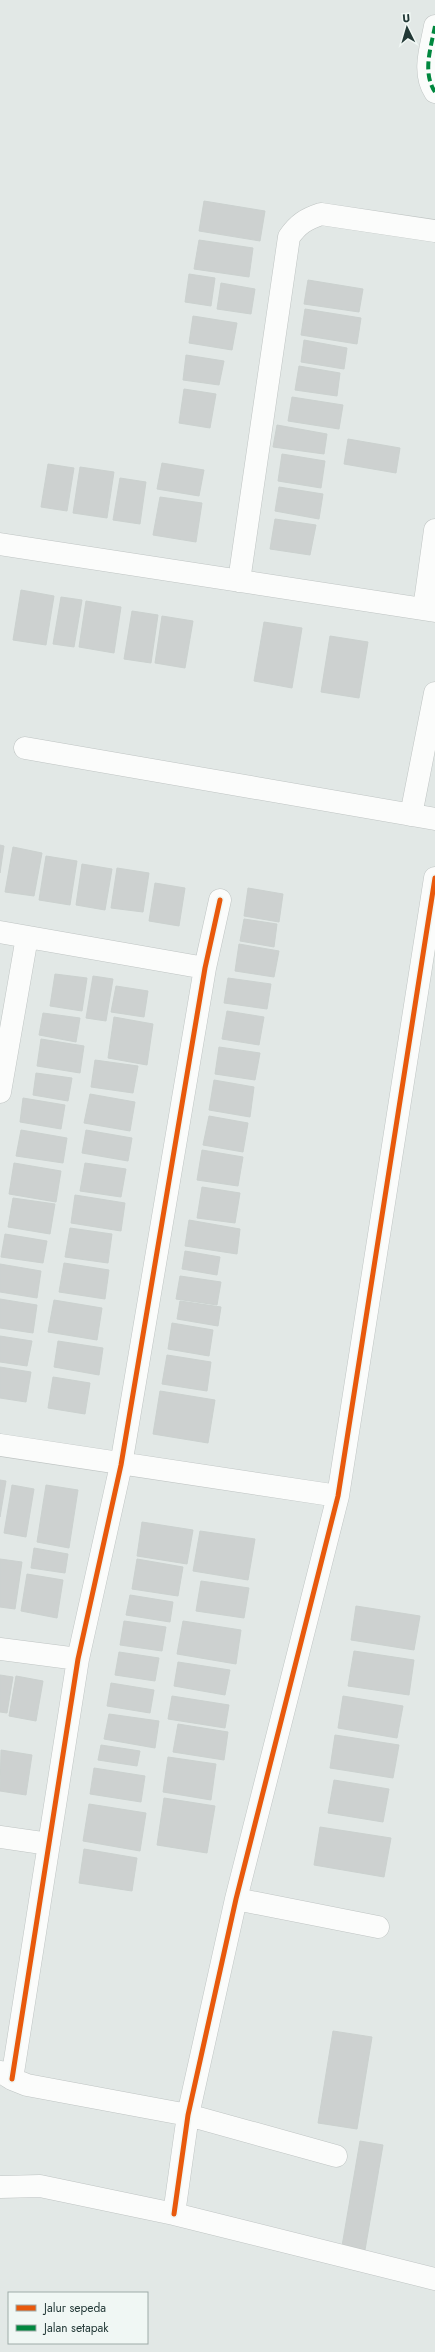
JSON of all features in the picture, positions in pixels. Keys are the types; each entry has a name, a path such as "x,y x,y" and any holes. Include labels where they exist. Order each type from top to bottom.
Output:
{"street":[{"path":"435,26 428,61 429,81 435,92"},
{"path":"239,581 289,237 298,224 306,219 321,214 435,231"},
{"path":"0,544 430,610 435,530"},
{"path":"411,815 435,693"},
{"path":"25,748 435,819"},
{"path":"174,2214 188,2115 236,1898 338,1496 435,878"},
{"path":"220,900 205,968 122,1465 78,1659 49,1844 6,2075 27,2085 188,2115 336,2156"},
{"path":"0,932 205,968"},
{"path":"0,1092 27,937"},
{"path":"0,1445 122,1465 338,1496"},
{"path":"0,1649 78,1659"},
{"path":"0,1837 49,1844"},
{"path":"236,1898 378,1927"},
{"path":"0,2187 40,2186 174,2214 435,2279"}],"building":[{"path":"204,201 265,211 260,241 199,231"},
{"path":"199,240 253,248 249,277 194,269"},
{"path":"189,274 215,278 211,306 185,302"},
{"path":"308,280 363,289 359,312 304,304"},
{"path":"221,283 255,289 251,314 217,309"},
{"path":"305,309 361,318 357,344 301,335"},
{"path":"193,316 237,323 232,350 189,343"},
{"path":"304,340 347,348 344,369 301,362"},
{"path":"186,355 224,361 219,385 183,380"},
{"path":"299,366 340,373 337,396 295,390"},
{"path":"184,389 216,394 210,428 179,423"},
{"path":"292,397 343,405 339,429 288,421"},
{"path":"277,425 327,434 324,454 273,447"},
{"path":"348,439 400,448 396,473 344,464"},
{"path":"282,454 325,461 321,488 278,481"},
{"path":"162,463 204,470 199,496 157,489"},
{"path":"48,464 74,468 67,511 41,507"},
{"path":"80,467 114,472 107,518 73,513"},
{"path":"120,478 146,482 140,524 113,520"},
{"path":"279,487 323,494 319,519 275,511"},
{"path":"160,497 202,503 196,542 153,535"},
{"path":"275,519 316,525 310,555 270,549"},
{"path":"21,590 54,596 46,645 13,640"},
{"path":"61,597 82,600 74,647 53,644"},
{"path":"86,601 121,607 114,653 79,647"},
{"path":"132,611 158,615 151,663 124,659"},
{"path":"162,616 193,621 185,668 155,663"},
{"path":"264,622 302,628 292,688 254,681"},
{"path":"330,636 368,642 359,698 321,692"},
{"path":"0,845 4,846 0,873"},
{"path":"13,847 42,853 34,896 5,892"},
{"path":"46,856 77,861 70,905 39,900"},
{"path":"82,864 112,869 105,910 76,905"},
{"path":"117,868 149,873 143,912 111,908"},
{"path":"155,883 185,888 179,926 149,921"},
{"path":"248,888 283,894 279,922 244,916"},
{"path":"244,919 277,924 274,947 240,941"},
{"path":"239,944 279,951 274,977 235,971"},
{"path":"55,974 87,978 82,1011 50,1006"},
{"path":"93,976 113,979 106,1021 86,1018"},
{"path":"228,978 271,984 267,1009 224,1003"},
{"path":"116,986 148,991 144,1017 111,1012"},
{"path":"227,1011 264,1017 259,1045 222,1039"},
{"path":"43,1013 80,1018 76,1042 39,1035"},
{"path":"114,1017 153,1024 147,1065 108,1058"},
{"path":"41,1039 84,1046 80,1073 37,1066"},
{"path":"219,1047 260,1053 255,1080 215,1074"},
{"path":"95,1060 138,1066 133,1093 91,1087"},
{"path":"36,1073 72,1078 68,1101 33,1095"},
{"path":"214,1080 254,1087 250,1117 209,1110"},
{"path":"90,1094 135,1102 130,1131 84,1123"},
{"path":"23,1098 65,1105 61,1129 20,1122"},
{"path":"209,1116 248,1123 243,1152 203,1145"},
{"path":"21,1130 67,1138 63,1163 16,1156"},
{"path":"86,1130 132,1138 128,1161 82,1153"},
{"path":"202,1150 243,1157 238,1186 197,1180"},
{"path":"14,1163 61,1171 56,1202 9,1194"},
{"path":"85,1163 126,1169 121,1197 80,1191"},
{"path":"202,1187 240,1193 235,1223 197,1218"},
{"path":"75,1195 125,1203 121,1231 71,1223"},
{"path":"13,1198 55,1204 50,1234 8,1227"},
{"path":"189,1220 240,1229 237,1254 185,1246"},
{"path":"70,1228 112,1234 108,1263 65,1257"},
{"path":"5,1234 47,1241 43,1263 1,1257"},
{"path":"185,1251 220,1257 217,1275 182,1269"},
{"path":"64,1263 109,1270 105,1299 59,1292"},
{"path":"0,1264 41,1271 37,1298 0,1292"},
{"path":"180,1276 221,1282 217,1305 176,1299"},
{"path":"0,1299 37,1305 33,1333 0,1328"},
{"path":"54,1300 102,1308 97,1340 48,1332"},
{"path":"180,1301 221,1307 218,1326 177,1319"},
{"path":"172,1323 213,1330 209,1356 168,1349"},
{"path":"0,1336 32,1341 27,1366 0,1362"},
{"path":"58,1341 103,1348 99,1375 54,1367"},
{"path":"167,1355 211,1362 207,1391 162,1384"},
{"path":"0,1367 31,1372 26,1402 0,1398"},
{"path":"53,1377 90,1383 85,1414 48,1408"},
{"path":"160,1391 215,1400 208,1443 153,1434"},
{"path":"0,1480 6,1481 0,1517"},
{"path":"12,1485 34,1489 26,1537 4,1533"},
{"path":"46,1485 78,1490 69,1548 37,1542"},
{"path":"142,1522 193,1530 187,1564 137,1556"},
{"path":"200,1531 255,1539 248,1580 193,1571"},
{"path":"34,1548 68,1554 65,1573 31,1568"},
{"path":"0,1559 22,1562 15,1609 0,1607"},
{"path":"137,1559 183,1567 178,1596 132,1589"},
{"path":"27,1574 63,1580 57,1618 21,1611"},
{"path":"201,1581 249,1588 244,1618 196,1611"},
{"path":"130,1595 173,1602 170,1622 126,1615"},
{"path":"356,1606 420,1616 414,1650 351,1640"},
{"path":"124,1621 166,1627 162,1651 120,1645"},
{"path":"183,1621 241,1630 236,1664 177,1654"},
{"path":"354,1651 414,1660 409,1695 348,1686"},
{"path":"119,1652 159,1658 155,1681 115,1675"},
{"path":"178,1662 230,1670 225,1695 174,1686"},
{"path":"0,1675 13,1677 7,1713 0,1712"},
{"path":"16,1676 43,1681 36,1721 9,1716"},
{"path":"111,1683 154,1690 150,1713 107,1706"},
{"path":"172,1696 229,1705 225,1728 168,1719"},
{"path":"343,1696 403,1706 397,1738 338,1728"},
{"path":"109,1714 159,1721 155,1748 104,1739"},
{"path":"178,1724 228,1732 224,1760 173,1752"},
{"path":"335,1735 399,1745 393,1778 330,1768"},
{"path":"101,1745 140,1751 137,1766 98,1760"},
{"path":"1,1750 32,1755 26,1795 0,1791"},
{"path":"168,1757 216,1764 211,1800 163,1792"},
{"path":"94,1768 145,1776 141,1802 90,1794"},
{"path":"334,1780 389,1789 383,1822 328,1813"},
{"path":"164,1798 215,1806 207,1853 157,1845"},
{"path":"89,1804 146,1813 140,1851 83,1841"},
{"path":"320,1827 391,1838 384,1877 314,1865"},
{"path":"84,1849 137,1858 132,1891 79,1883"},
{"path":"333,2031 372,2037 357,2129 318,2123"},
{"path":"360,2141 383,2145 365,2250 342,2246"}],"marked path":[{"path":"435,26 428,68 431,84 435,92"}],"cycle path":[{"path":"174,2214 188,2115 236,1899 338,1496 435,878"},
{"path":"12,2079 78,1659 121,1465 205,968 220,900"}]}
